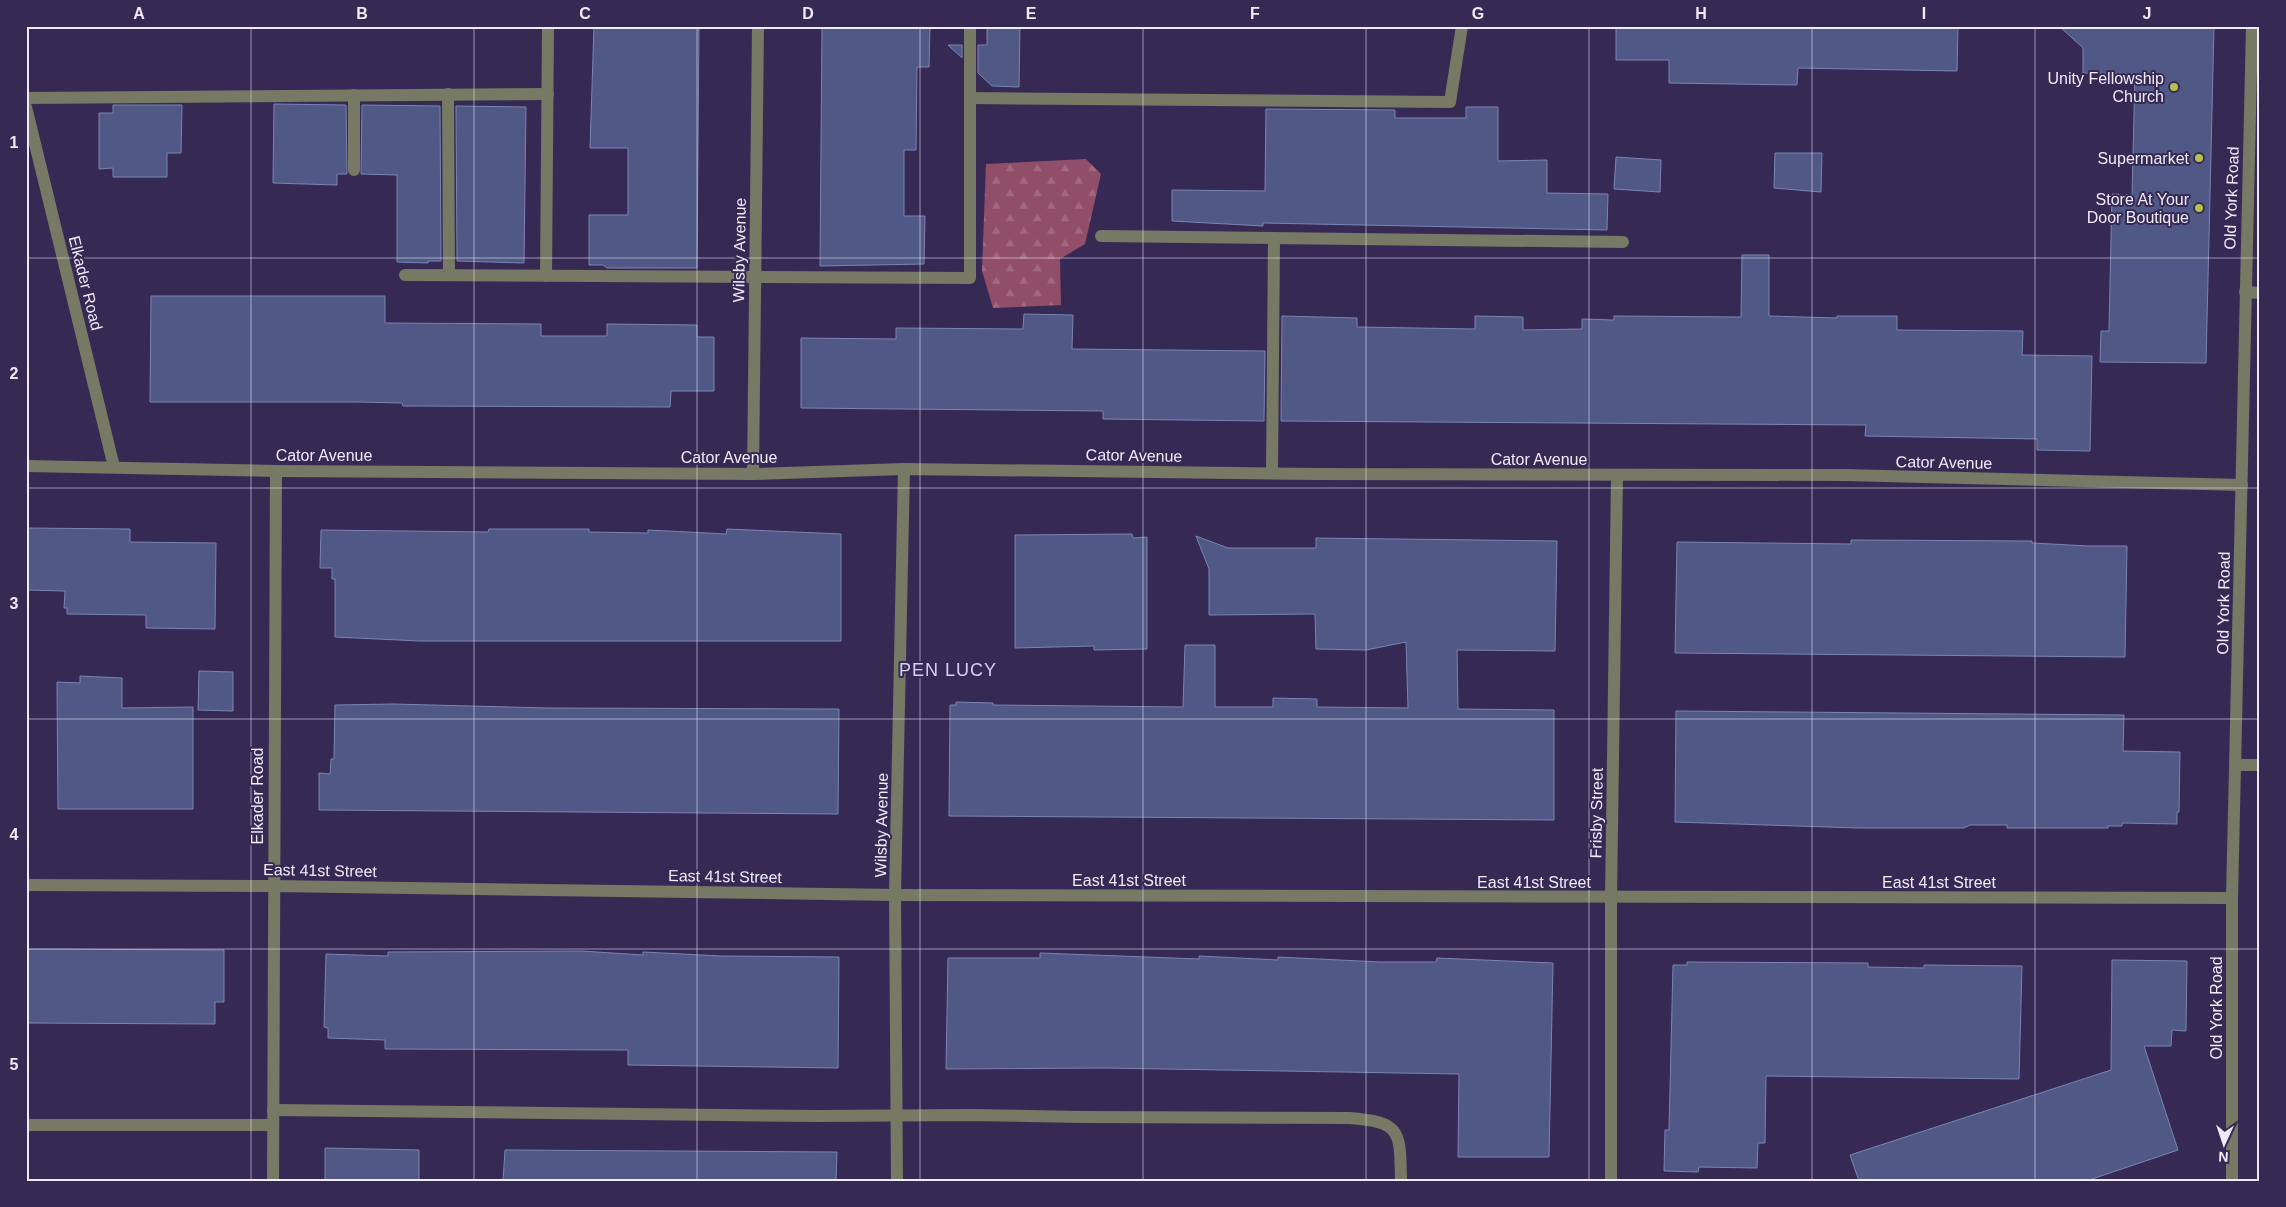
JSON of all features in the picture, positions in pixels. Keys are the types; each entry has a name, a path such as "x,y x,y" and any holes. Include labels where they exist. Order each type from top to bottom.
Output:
{"street":[{"path":"546,276 548,26"},
{"name":"Wilsby Avenue","path":"752,474 758,26"},
{"path":"405,275 970,278 970,26"},
{"path":"970,98 1450,102 1462,26"},
{"name":"Old York Road","path":"2232,1181 2232,898 2245,292 2255,98 2252,26"},
{"path":"448,94 448,275"},
{"path":"26,98 548,94"},
{"path":"354,95 354,170"},
{"name":"Elkader Road","path":"26,107 114,467"},
{"path":"1102,236 1623,242"},
{"path":"1272,473 1274,238"},
{"path":"2245,292 2260,293"},
{"name":"Cator Avenue","path":"26,466 276,471 752,474 904,469 1618,476 1844,476 2242,485"},
{"name":"Wilsby Avenue","path":"897,1181 895,895 904,469"},
{"name":"Elkader Road","path":"273,1181 276,471"},
{"name":"Frisby Street","path":"1611,1181 1612,898 1618,476"},
{"path":"2236,765 2260,765"},
{"name":"East 41st Street","path":"26,885 273,886 895,895 2232,898"},
{"path":"273,1110 1374,1120 1390,1126 1397,1134 1401,1181"},
{"path":"26,1125 272,1125"}],"green space":[{"path":"1086,159 1101,174 1085,244 1060,259 1061,305 993,308 982,271 986,164"}],"building":[{"path":"594,26 699,26 697,268 607,268 603,265 589,265 589,215 628,215 628,148 590,148"},
{"path":"822,26 930,26 929,67 917,67 916,150 904,150 904,216 925,216 924,264 820,266"},
{"path":"987,26 1020,26 1019,87 992,86 978,73 978,45 987,45"},
{"path":"1616,26 1958,26 1957,71 1798,68 1797,85 1669,83 1669,60 1616,60"},
{"path":"2059,26 2214,26 2206,363 2100,362 2101,331 2109,331 2112,194 2132,195 2135,74 2083,73 2083,48"},
{"path":"948,45 962,45 962,58"},
{"path":"274,104 346,105 347,174 337,174 337,185 273,183"},
{"path":"113,105 182,105 181,153 167,153 167,177 113,177 113,168 99,169 99,113 113,113"},
{"path":"362,105 440,106 441,261 428,261 428,263 397,262 397,175 361,174"},
{"path":"456,106 526,107 524,263 457,261"},
{"path":"1466,107 1498,107 1498,161 1547,160 1547,193 1608,194 1607,230 1263,223 1263,226 1172,221 1172,190 1265,191 1266,109 1395,110 1395,118 1466,118"},
{"path":"1775,153 1822,153 1821,192 1774,188"},
{"path":"1616,157 1661,160 1660,192 1614,189"},
{"path":"1742,255 1769,255 1769,316 1837,318 1837,316 1897,316 1897,330 2023,331 2022,355 2092,356 2090,451 2037,450 2037,439 1865,436 1866,425 1281,421 1282,316 1357,318 1357,327 1475,329 1475,316 1523,317 1523,330 1582,329 1582,319 1614,320 1614,316 1741,317"},
{"path":"151,296 385,296 385,323 541,324 541,336 607,336 607,324 697,325 697,337 714,337 714,391 671,391 670,407 403,406 402,403 359,402 150,402"},
{"path":"1024,314 1073,315 1072,349 1265,351 1264,421 1103,419 1103,411 801,408 801,338 896,339 896,328 1023,329"},
{"path":"26,528 130,529 130,542 216,543 215,629 146,628 146,615 67,614 67,608 64,608 65,591 26,590"},
{"path":"489,529 589,529 589,532 648,533 648,530 726,534 727,529 841,534 841,641 420,641 335,637 335,579 332,579 332,568 320,568 321,530 488,532"},
{"path":"1132,534 1133,538 1147,537 1147,649 1094,650 1094,646 1015,648 1015,535"},
{"path":"1196,536 1228,548 1316,548 1316,538 1557,541 1555,651 1457,650 1458,709 1554,710 1554,820 949,816 950,705 956,705 956,702 993,703 993,705 1183,707 1185,645 1215,645 1215,707 1273,707 1273,698 1317,699 1317,707 1408,708 1406,642 1366,650 1316,649 1315,614 1209,615 1209,569"},
{"path":"1851,540 2032,541 2032,543 2089,546 2127,546 2125,657 1675,653 1677,542 1851,544"},
{"path":"199,671 233,672 233,711 198,710"},
{"path":"80,676 122,678 122,708 193,707 193,809 58,809 57,682 80,683"},
{"path":"393,704 547,708 839,709 838,814 319,810 319,773 330,774 331,759 334,759 335,705"},
{"path":"1676,711 2124,715 2123,751 2180,752 2177,824 2122,823 2122,826 2108,826 2108,828 2007,828 2007,825 1970,825 1964,828 1858,828 1675,822"},
{"path":"26,949 224,950 224,1002 215,1002 215,1024 26,1023"},
{"path":"581,951 643,955 643,952 722,956 839,957 838,1068 628,1065 628,1050 385,1049 385,1040 328,1038 328,1028 324,1027 326,954 388,956 388,952"},
{"path":"1040,953 1199,959 1199,956 1278,960 1278,957 1380,962 1436,962 1437,958 1553,963 1549,1157 1458,1157 1459,1074 1105,1068 946,1069 948,958 1040,958"},
{"path":"2112,960 2187,961 2186,1031 2172,1030 2171,1046 2144,1046 2178,1150 2086,1181 1859,1181 1850,1155 2111,1070"},
{"path":"1687,962 1868,963 1868,967 1924,968 1924,965 2022,966 2019,1079 1766,1076 1765,1143 1758,1143 1757,1168 1699,1167 1698,1172 1664,1171 1665,1130 1669,1130 1673,965 1687,965"},
{"path":"325,1148 419,1150 419,1181 325,1181"},
{"path":"505,1150 837,1152 836,1181 503,1181"}],"place":[{"name":"Unity Fellowship Church","path":"2174,87"},
{"name":"Supermarket","path":"2199,158"},
{"name":"Store At Your Door Boutique","path":"2199,208"}],"district":[{"name":"PEN LUCY","path":"948,670"}]}
